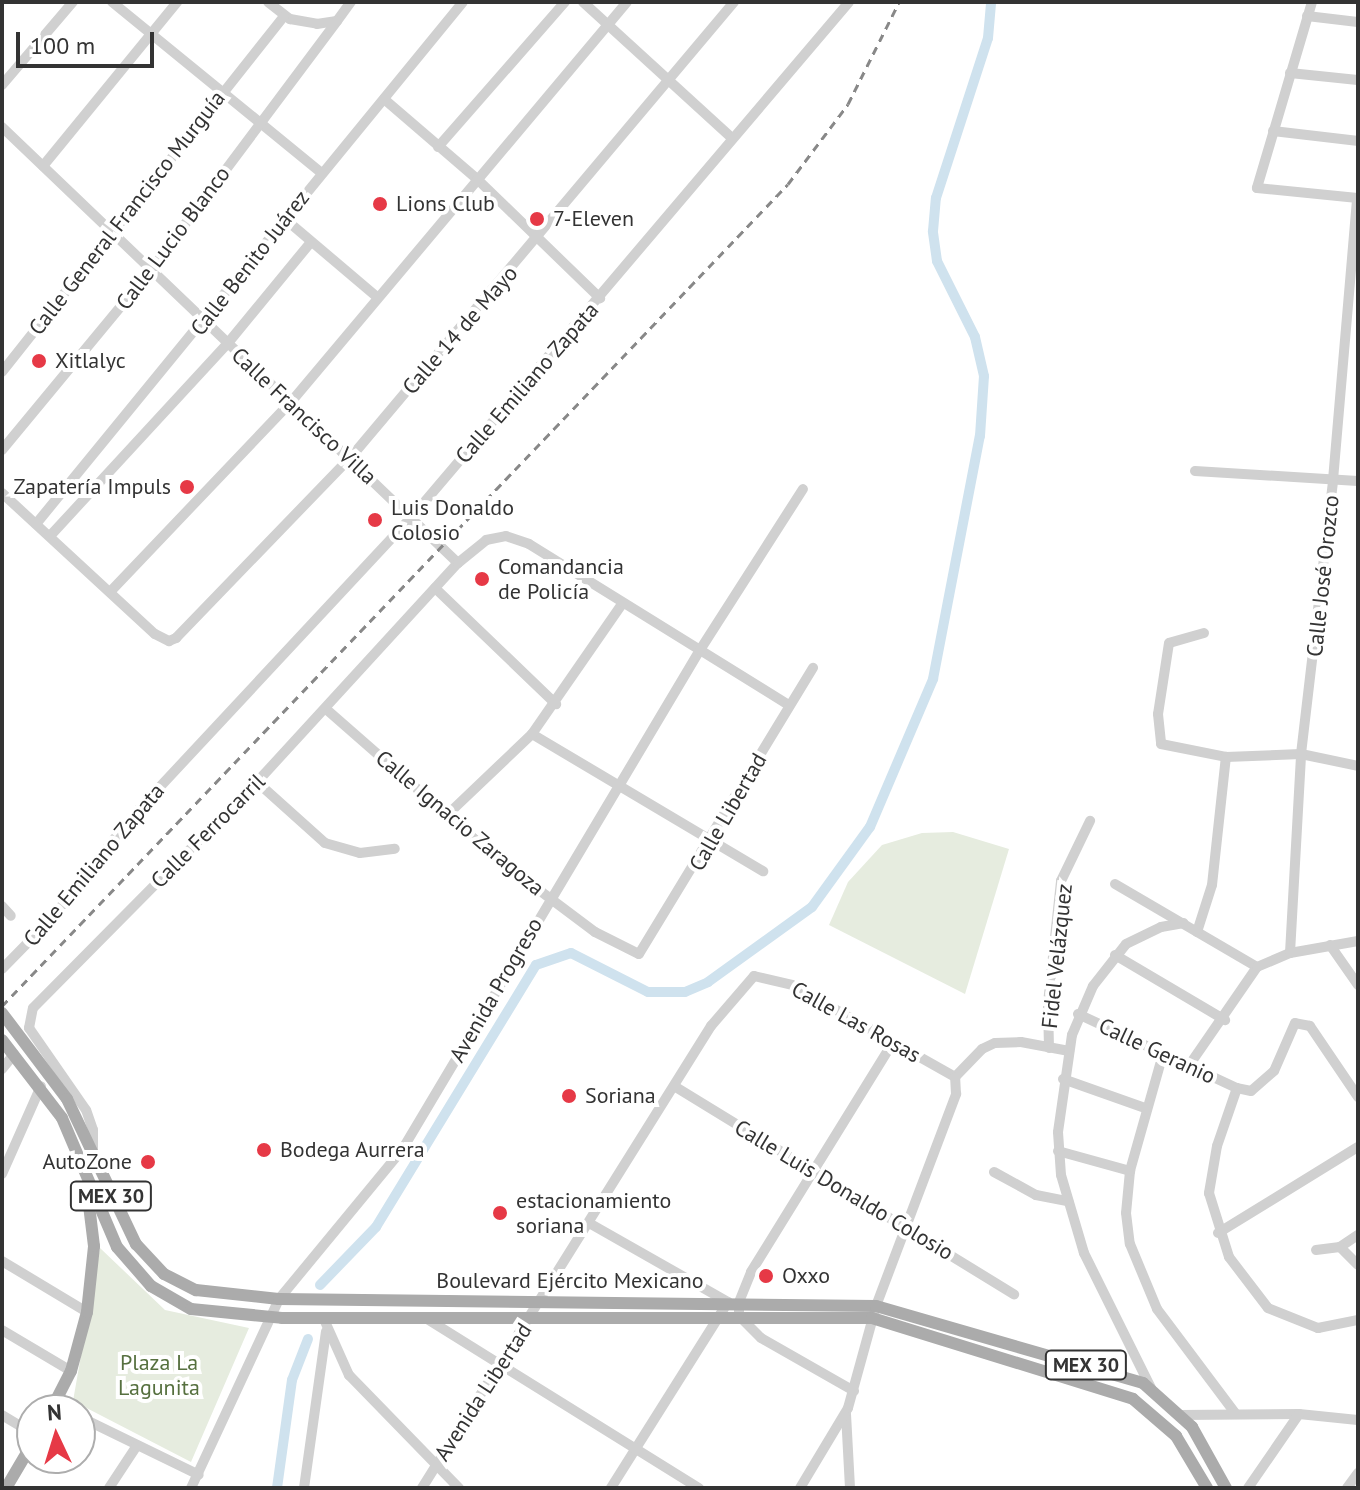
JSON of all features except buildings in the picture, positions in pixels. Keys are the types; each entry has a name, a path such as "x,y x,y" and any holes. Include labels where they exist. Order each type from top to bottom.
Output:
{"main road":[{"name":"Boulevard Ejército Mexicano","path":"2,1013 67,1099 117,1247 151,1286 177,1303 208,1314 276,1318 719,1317 874,1312 1133,1399 1176,1436 1207,1488"},
{"name":"Boulevard Ejército Mexicano","path":"2,1040 41,1086 86,1153 123,1224 156,1268 205,1292 282,1299 734,1302 874,1312 1108,1371 1153,1390 1201,1440 1226,1488"},
{"path":"59,1394 71,1371 87,1312 94,1246 86,1153"}],"street":[{"path":"2,85 73,2"},
{"path":"112,2 322,173"},
{"path":"43,166 177,2"},
{"path":"268,2 283,17 301,23 337,21"},
{"name":"Calle Lucio Blanco","path":"2,450 150,271 351,2"},
{"name":"Calle Benito Juárez","path":"36,524 206,321 322,173 463,2"},
{"path":"438,147 565,2"},
{"path":"583,2 732,138"},
{"path":"2,493 110,592 291,402 476,178 627,2"},
{"name":"Calle 14 de Mayo","path":"110,592 169,641 351,457 734,2"},
{"name":"Calle Emiliano Zapata","path":"2,969 52,918 129,820 410,519 849,2"},
{"path":"1312,2 1257,188 1358,198"},
{"path":"1307,16 1358,22"},
{"name":"Calle General Francisco Murguía","path":"2,372 109,232 283,17"},
{"path":"1290,73 1358,80"},
{"path":"384,99 476,178 600,298"},
{"name":"Calle Francisco Villa","path":"2,127 150,271 351,457 410,519 458,563"},
{"path":"1273,131 1358,141"},
{"name":"Calle José Orozco","path":"1290,953 1301,754 1333,480 1358,198"},
{"path":"285,219 377,297"},
{"name":"Calle Benito Juárez","path":"50,536 310,243"},
{"path":"1195,471 1358,481"},
{"name":"Avenida Progreso","path":"191,1488 276,1318 282,1299 402,1150 550,897 700,650 803,489"},
{"name":"Calle Ferrocarril","path":"86,1153 90,1119 33,1036 29,1014 257,782 458,563 494,535 529,544 622,604"},
{"path":"435,588 556,704"},
{"path":"446,816 532,734 556,704 622,604 789,705"},
{"path":"1204,633 1169,643 1157,736 1161,744 1226,757 1301,754 1358,766"},
{"name":"Calle Libertad","path":"639,954 712,840 813,668"},
{"name":"Calle Ignacio Zaragoza","path":"326,709 446,816 595,932 639,954"},
{"path":"532,734 763,871"},
{"path":"1197,932 1212,885 1226,757"},
{"path":"257,782 325,843 360,853 395,849"},
{"name":"Fidel Velázquez","path":"1049,1048 1048,1003 1061,881 1090,821"},
{"path":"1115,884 1257,967"},
{"path":"2,906 11,916"},
{"path":"1153,1390 1095,1282 1068,1201 1058,1151 1063,1079 1078,1014 1115,955 1141,935 1184,923"},
{"path":"1188,1067 1225,1020 1236,991 1257,967 1290,953 1358,941"},
{"path":"1330,945 1358,985"},
{"path":"1115,955 1225,1020"},
{"name":"Calle Las Rosas","path":"754,976 792,985 955,1077"},
{"name":"Avenida Libertad","path":"422,1488 711,1026 754,976"},
{"name":"Calle Geranio","path":"1078,1014 1237,1088"},
{"path":"1358,1097 1310,1026 1301,1021 1292,1029 1274,1071 1251,1091 1237,1088 1209,1174 1218,1233 1243,1280 1268,1308 1318,1328 1358,1320"},
{"path":"611,1488 719,1317 734,1302 893,1042"},
{"path":"800,1488 846,1414 874,1312 907,1227 923,1170 956,1094 955,1077 982,1049 995,1043 1069,1051"},
{"path":"2,1069 14,1054"},
{"path":"1163,1054 1145,1108 1130,1171 1126,1213 1140,1273 1157,1309 1235,1413"},
{"path":"1063,1079 1145,1108"},
{"path":"2,1174 41,1086"},
{"name":"Calle Luis Donaldo Colosio","path":"674,1086 1014,1294"},
{"path":"1218,1233 1358,1147"},
{"path":"1058,1151 1130,1171"},
{"path":"994,1172 1036,1195 1068,1201"},
{"path":"589,1223 734,1302 739,1316 761,1338 854,1391"},
{"path":"1316,1250 1340,1247 1358,1235"},
{"path":"1340,1247 1358,1265"},
{"path":"2,1261 87,1312"},
{"path":"422,1316 699,1488"},
{"path":"320,1317 349,1375 459,1488"},
{"path":"2,1330 71,1371"},
{"path":"304,1488 326,1330"},
{"path":"846,1414 850,1488"},
{"path":"1248,1488 1299,1414"},
{"path":"1180,1415 1299,1414 1358,1420"},
{"path":"96,1426 199,1475"},
{"path":"109,1488 136,1447"},
{"path":"1347,1488 1358,1473"}],"green space":[{"path":"953,832 1009,849 965,994 829,925 848,882 882,845 922,833"},
{"name":"Plaza La Lagunita","path":"100,1248 165,1310 249,1328 191,1462 96,1413 96,1394 74,1394"}],"waterway":[{"path":"320,1285 376,1227 536,965 571,953 648,992 685,992 708,982 812,907 870,827 933,679 980,436 984,376 975,337 937,261 933,231 936,198 988,38 991,2"},
{"path":"277,1488 292,1380 308,1339"}],"railway":[{"path":"2,1006 788,184 848,104 899,2"}],"place":[{"name":"Lions Club","path":"380,204"},
{"name":"7-Eleven","path":"537,219"},
{"name":"Xitlalyc","path":"39,361"},
{"name":"Zapatería Impuls","path":"187,487"},
{"name":"Luis Donaldo Colosio","path":"375,520"},
{"name":"Comandancia de Policía","path":"482,579"},
{"name":"Soriana","path":"569,1096"},
{"name":"Bodega Aurrera","path":"264,1150"},
{"name":"AutoZone","path":"148,1162"},
{"name":"estacionamiento soriana","path":"500,1213"},
{"name":"Oxxo","path":"766,1276"}]}
